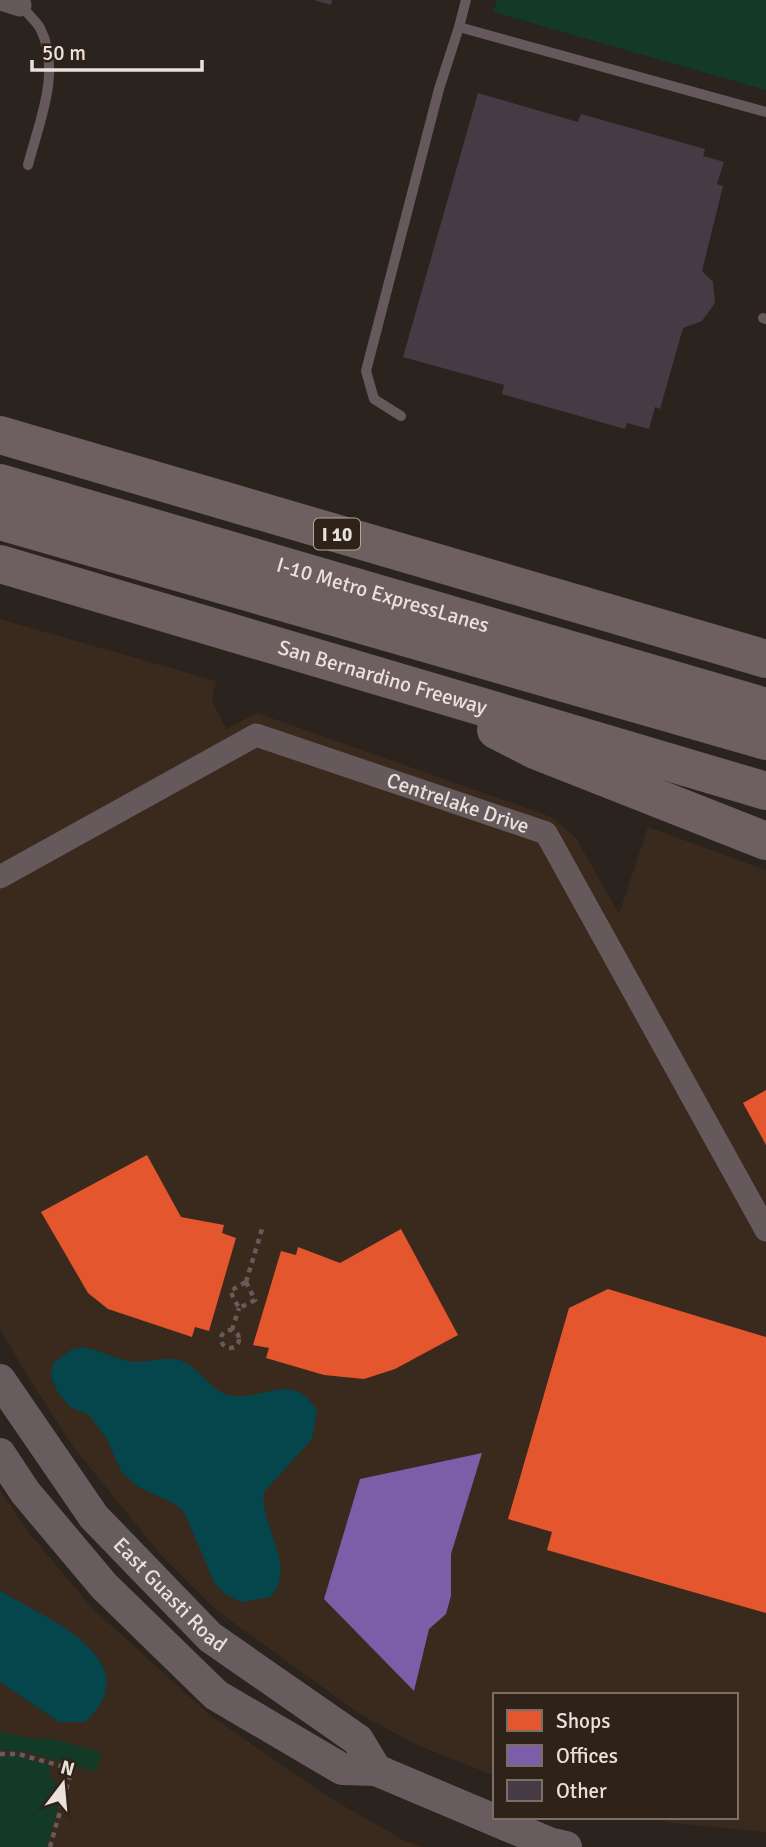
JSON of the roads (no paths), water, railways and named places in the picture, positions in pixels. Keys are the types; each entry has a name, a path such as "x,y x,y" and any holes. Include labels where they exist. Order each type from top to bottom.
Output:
{"highway":[{"name":"I 10","path":"0,435 766,659"},
{"name":"I-10 Metro ExpressLanes","path":"0,483 766,707"},
{"name":"I-10 Metro ExpressLanes","path":"0,522 766,741"},
{"name":"San Bernardino Freeway","path":"0,564 766,790"},
{"path":"674,632 766,646"},
{"path":"420,690 535,750 766,841"}],"main road":[{"name":"East Guasti Road","path":"0,1380 94,1517 210,1637 358,1740 376,1770"},
{"name":"East Guasti Road","path":"0,1454 25,1492 104,1586 216,1695 342,1769 376,1770 549,1843 566,1847"}],"street":[{"name":"Centrelake Drive","path":"0,877 257,735 546,833 766,1230"}],"lane":[{"path":"401,416 374,399 366,371 439,89 467,0"},
{"path":"15,2 40,27 48,55 50,79 28,165"},
{"path":"459,27 766,112"}],"water":[{"path":"81,1347 133,1362 169,1359 182,1361 227,1395 247,1396 290,1390 299,1392 308,1399 317,1411 312,1439 264,1492 264,1505 280,1560 281,1573 278,1586 270,1597 241,1602 225,1594 215,1584 184,1512 175,1504 138,1487 122,1473 106,1438 89,1415 70,1407 57,1391 51,1376 53,1363 71,1350"},
{"path":"0,1591 63,1627 83,1642 99,1660 106,1679 103,1700 85,1722 59,1722 0,1682"}]}
